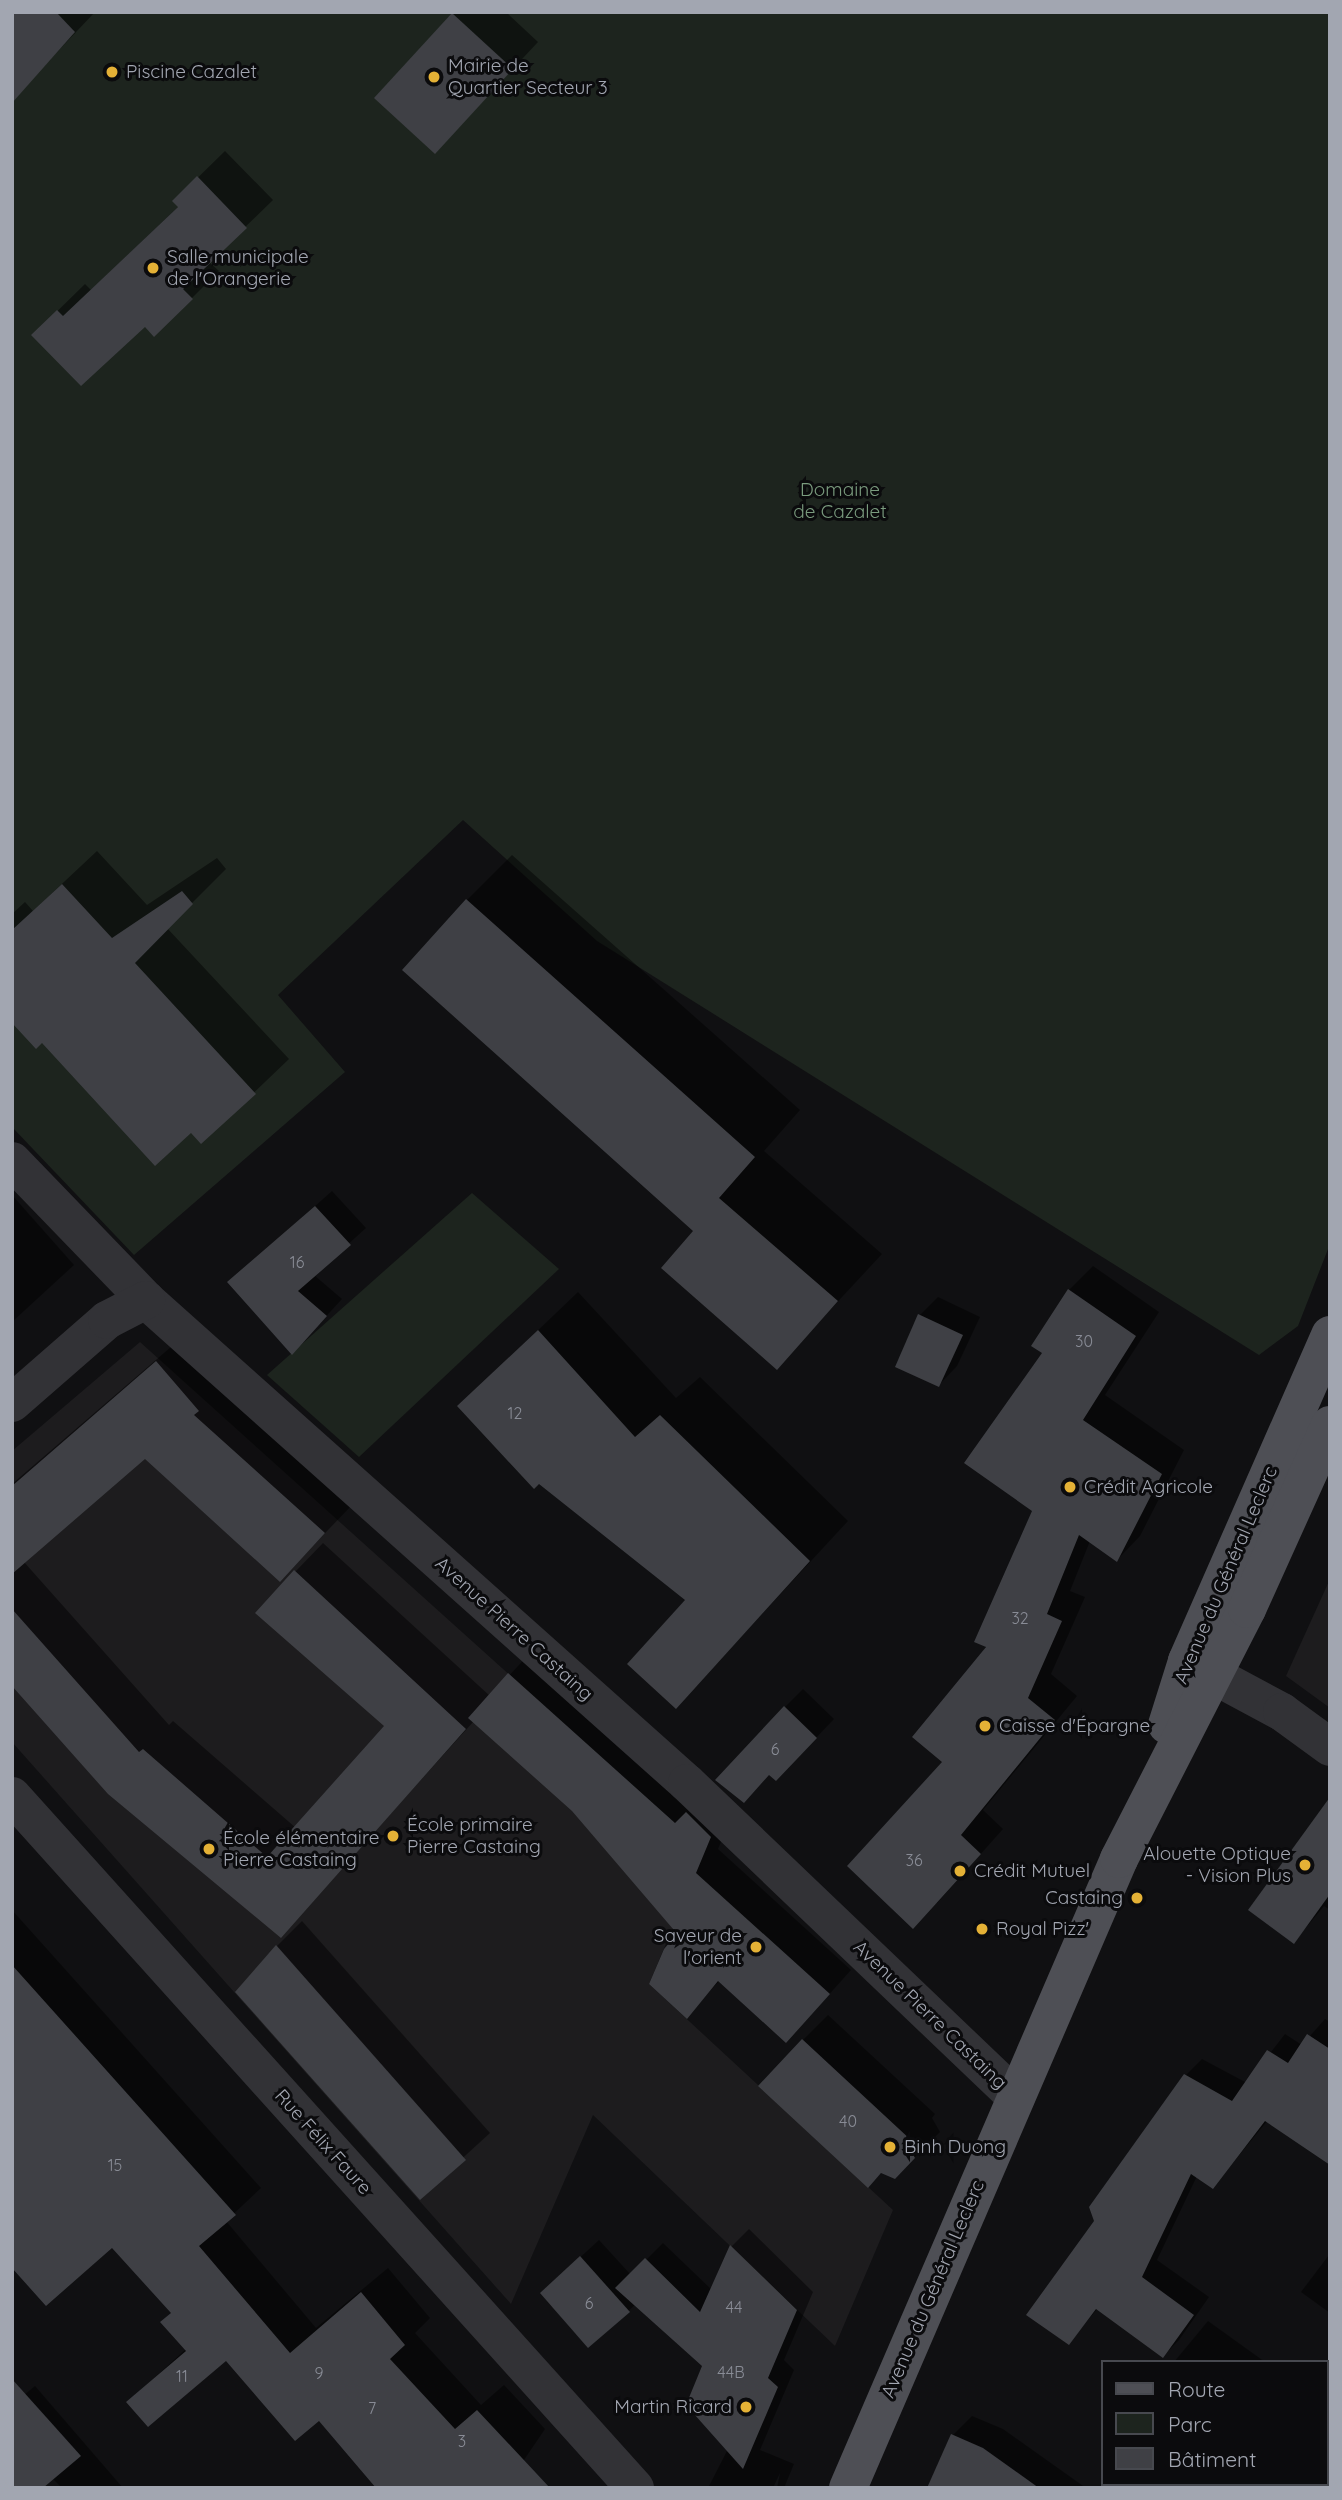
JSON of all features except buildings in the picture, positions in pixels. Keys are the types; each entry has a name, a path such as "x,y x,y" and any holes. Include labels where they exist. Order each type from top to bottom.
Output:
{"main road":[{"name":"Avenue du Général Leclerc","path":"848,2488 1137,1821 1330,1335"},
{"name":"Avenue du Général Leclerc","path":"1200,1668 1330,1425"}],"street":[{"name":"Avenue Pierre Castaing","path":"12,1161 146,1300 687,1783 1016,2097"},
{"path":"12,1403 107,1320 146,1300"},
{"path":"1200,1668 1282,1712 1330,1747"},
{"name":"Rue Félix Faure","path":"12,1796 635,2488"}],"shaded area":[{"name":"École primaire Pierre Castaing","path":"140,1342 705,1851 649,1984 893,2210 835,2346 593,2115 511,2304 12,1742 12,1451"},
{"path":"1330,1579 1330,1708 1286,1676"}],"green space":[{"name":"Domaine de Cazalet","path":"12,12 1330,12 1330,1244 1298,1326 1259,1355 597,941 463,820 278,995 345,1072 134,1255 12,1127"},
{"path":"472,1193 559,1269 359,1457 267,1375"}],"place":[{"name":"Piscine Cazalet","path":"112,72"},
{"name":"Mairie de Quartier Secteur 3","path":"434,77"},
{"name":"Salle municipale de l'Orangerie","path":"153,268"},
{"name":"Crédit Agricole","path":"1070,1487"},
{"name":"Caisse d'Épargne","path":"985,1726"},
{"name":"École primaire Pierre Castaing","path":"393,1836"},
{"name":"École élémentaire Pierre Castaing","path":"209,1849"},
{"name":"Alouette Optique - Vision Plus","path":"1305,1865"},
{"name":"Crédit Mutuel","path":"960,1871"},
{"name":"Castaing","path":"1137,1898"},
{"name":"Royal Pizz'","path":"982,1929"},
{"name":"Saveur de l'orient","path":"756,1947"},
{"name":"Binh Duong","path":"890,2147"},
{"name":"Martin Ricard","path":"746,2407"}]}
